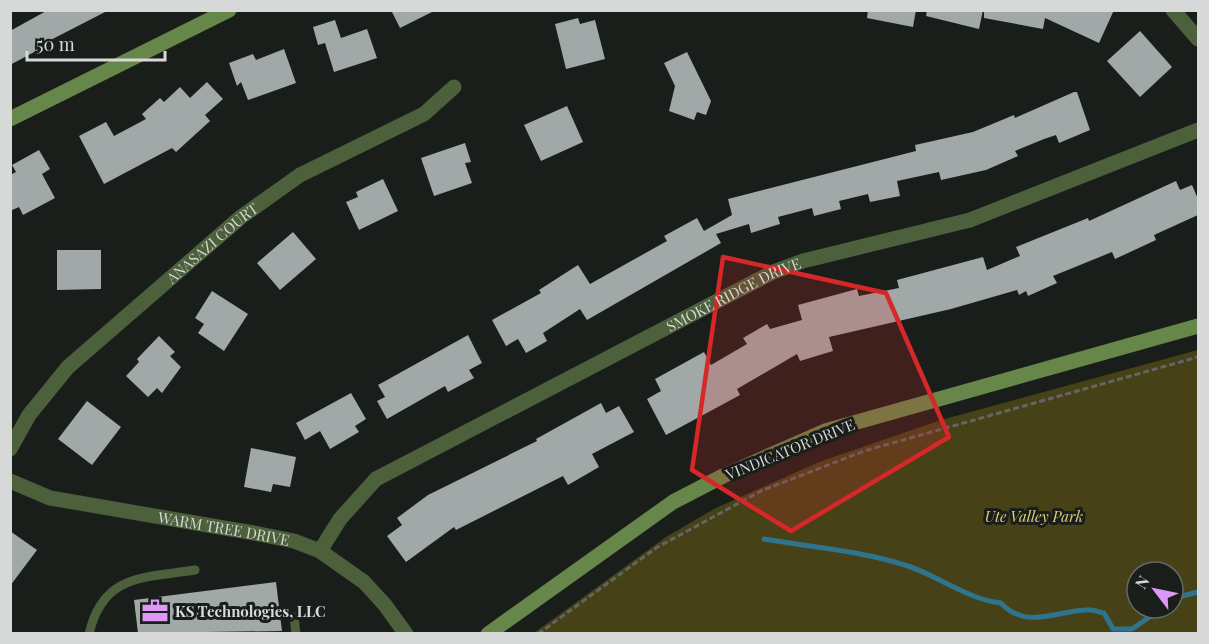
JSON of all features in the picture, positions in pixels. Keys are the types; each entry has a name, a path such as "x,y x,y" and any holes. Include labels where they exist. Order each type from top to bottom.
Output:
{"main road":[{"path":"10,119 229,10"},
{"name":"VINDICATOR DRIVE","path":"488,633 673,502 723,476 825,431 1198,326"}],"street":[{"path":"1173,10 1198,39"},
{"name":"ANASAZI COURT","path":"10,449 29,415 68,367 241,218 300,176 424,114 454,87"},
{"name":"SMOKE RIDGE DRIVE","path":"320,551 340,519 376,478 772,272 803,261 970,220 1198,130"},
{"name":"WARM TREE DRIVE","path":"10,481 50,498 294,541 320,551 364,582 406,633"}],"lane":[{"path":"89,633 100,606 109,593 126,580 195,570"},
{"path":"294,617 296,633"}],"path":[{"path":"538,633 656,548 761,491 864,451 1198,357"}],"highlighted area":[{"path":"723,257 886,293 949,437 791,531 692,470"}],"green space":[{"name":"Ute Valley Park","path":"1198,350 1198,633 534,633 666,537 714,509 819,462 941,420"}],"building":[{"path":"48,10 109,10 37,47 38,50 10,65 10,31"},
{"path":"391,10 436,10 400,28"},
{"path":"868,10 916,10 913,27 867,18"},
{"path":"927,10 983,10 979,29 926,16"},
{"path":"984,10 1114,10 1099,43 1045,18 1043,29 984,18"},
{"path":"578,18 580,24 595,20 605,59 566,69 555,24"},
{"path":"335,20 341,38 367,29 377,58 334,72 325,43 318,45 313,27"},
{"path":"1140,31 1172,67 1140,97 1107,61"},
{"path":"284,49 296,83 248,100 241,82 237,86 229,63 253,54 256,60"},
{"path":"687,52 711,101 706,115 697,112 694,120 669,111 675,86 664,63"},
{"path":"207,82 223,99 205,115 210,121 176,152 172,148 104,184 79,136 106,122 114,136 146,119 142,114 160,98 164,102 180,87 190,98"},
{"path":"1077,92 1090,130 1059,143 1056,135 1044,139 1015,151 1018,156 986,170 941,180 939,172 897,181 900,196 870,202 868,194 839,201 841,209 814,216 812,208 778,217 780,224 751,233 749,224 716,234 721,243 587,320 580,309 543,333 547,341 526,353 518,339 506,346 492,320 541,293 539,290 578,265 590,284 667,241 664,236 697,218 704,231 732,215 728,199 916,151 915,145 973,132 1014,115 1015,118"},
{"path":"567,106 583,142 541,161 524,125"},
{"path":"465,143 471,162 465,163 472,183 434,196 421,158"},
{"path":"39,150 50,169 42,174 55,198 23,215 19,207 10,211 10,175 16,172 12,165"},
{"path":"383,179 398,211 359,230 346,202 358,197 356,192"},
{"path":"1176,181 1180,190 1192,185 1198,199 1198,215 1154,235 1156,240 1115,259 1112,252 1053,276 1057,283 1028,296 1026,291 1019,295 1017,290 951,309 829,337 833,351 800,361 797,354 737,389 740,395 666,435 647,399 661,391 655,379 704,352 711,365 747,344 743,338 767,324 770,329 802,320 798,305 857,289 859,296 899,288 897,280 983,257 987,270 1020,256 1016,247 1088,218 1089,221"},
{"path":"293,232 316,259 280,290 257,263"},
{"path":"57,250 101,250 101,289 57,290"},
{"path":"212,291 248,314 224,351 198,333 204,324 195,318"},
{"path":"468,335 482,363 469,370 474,378 448,392 445,386 387,419 377,401 385,397 378,385"},
{"path":"159,336 175,352 170,356 181,367 162,393 157,388 148,397 126,376 139,362 137,359"},
{"path":"351,393 366,419 355,426 359,432 330,449 320,431 305,440 296,423"},
{"path":"87,401 121,427 92,465 58,439"},
{"path":"601,403 606,413 619,406 634,432 592,454 599,467 568,485 563,476 456,530 454,527 406,562 387,536 402,525 397,518 428,495 537,441 536,439"},
{"path":"251,448 296,457 290,487 273,484 271,492 244,487"},
{"path":"10,531 37,550 10,586"},
{"path":"276,582 282,631 138,633 134,600"}],"waterway":[{"path":"764,539 855,553 908,566 965,593 1001,603 1021,616 1042,617 1091,610 1104,613 1113,629 1132,629 1145,620"},
{"path":"1185,595 1198,592"}],"place":[{"name":"KS Technologies, LLC","path":"155,611"}]}
